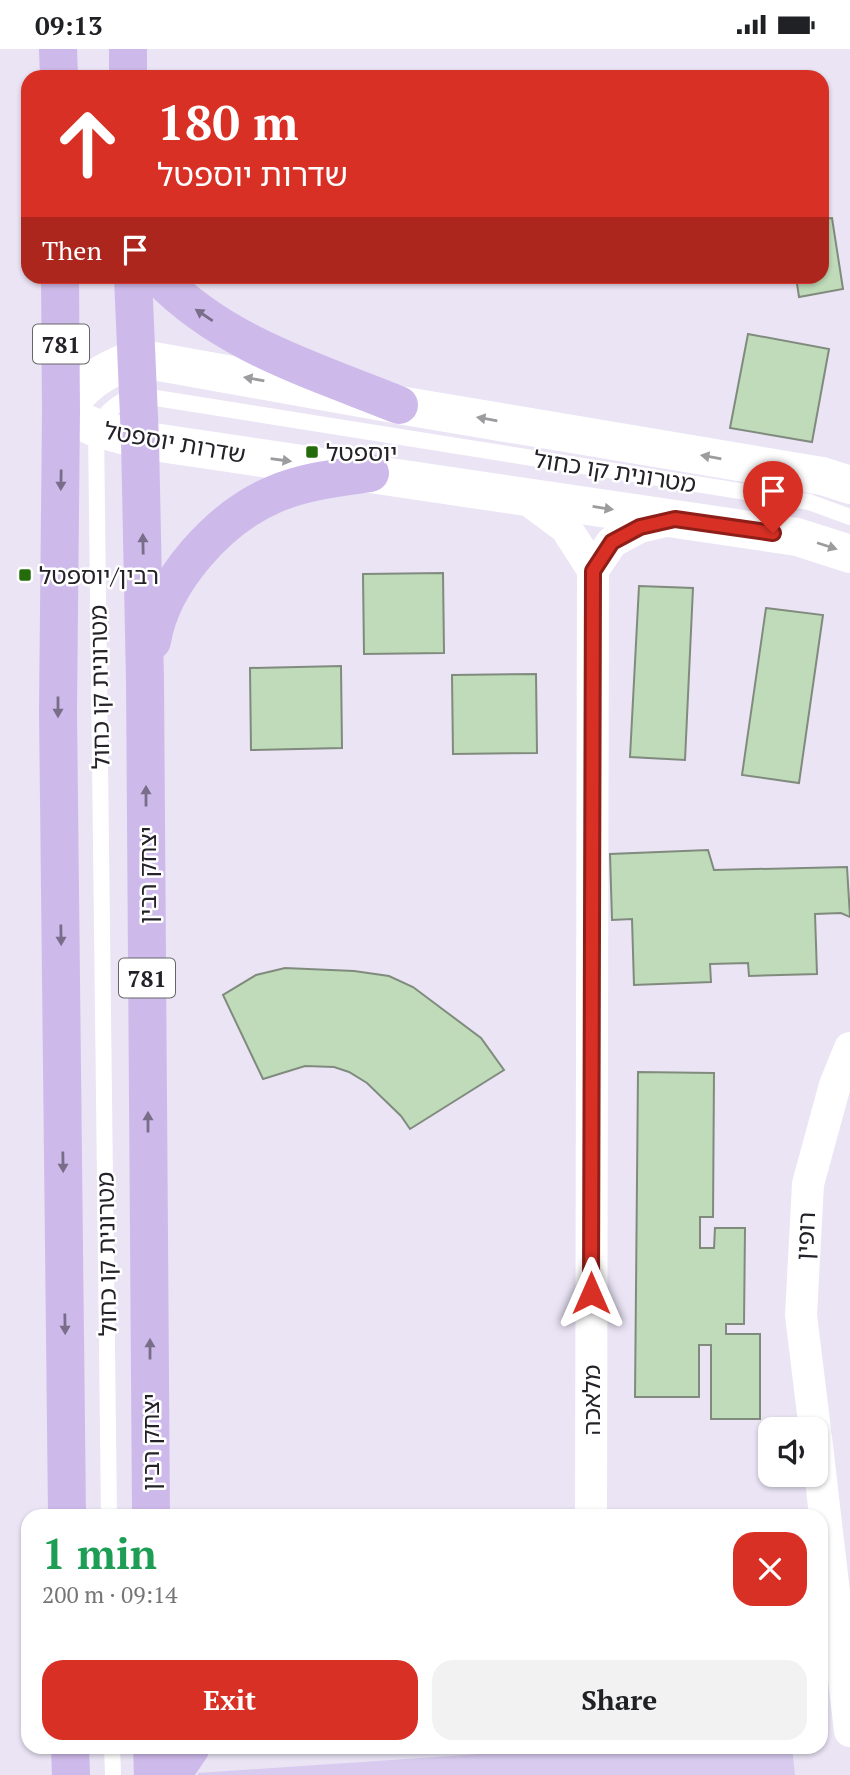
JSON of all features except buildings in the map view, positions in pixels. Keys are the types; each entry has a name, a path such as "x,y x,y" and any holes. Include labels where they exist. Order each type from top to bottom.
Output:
{"main road":[{"path":"58,49 58,70"},
{"path":"128,49 128,70"},
{"name":"781","path":"60,284 58,711 67,1509"},
{"name":"יצחק רבין","path":"133,284 140,440 145,681 151,1509"},
{"path":"166,284 202,314 261,349 399,405"},
{"path":"145,681 153,632 170,592 193,555 212,537 249,506 277,493 315,481 370,473"},
{"path":"70,1754 71,1775"},
{"path":"152,1754 153,1775"},
{"path":"172,1775 186,1754"}],"street":[{"path":"61,412 82,388 106,370 137,376 399,405 822,476 850,485"},
{"name":"שדרות יוספטל","path":"61,412 96,428 140,440 797,537 850,554"},
{"path":"523,495 566,528 593,571 612,542 640,527 675,519"},
{"name":"מלאכה","path":"591,1509 593,571"},
{"name":"רופין","path":"813,1417 801,1315 808,1184 835,1085 850,1048"},
{"path":"821,1487 823,1509"},
{"path":"828,1568 839,1689 850,1731"}],"lane":[{"path":"96,428 137,376"},
{"name":"מטרונית קו כחול","path":"137,376 809,502 850,517"},
{"name":"מטרונית קו כחול","path":"96,428 109,1509"},
{"path":"112,1754 113,1775"}],"shaded area":[{"path":"481,1754 793,1754 795,1775 198,1775"}],"place":[{"name":"יוספטל","path":"312,452"},
{"name":"רבין/יוספטל","path":"25,575"}],"route":[{"path":"591,1293 593,571 612,542 640,527 675,519 773,533"}]}
